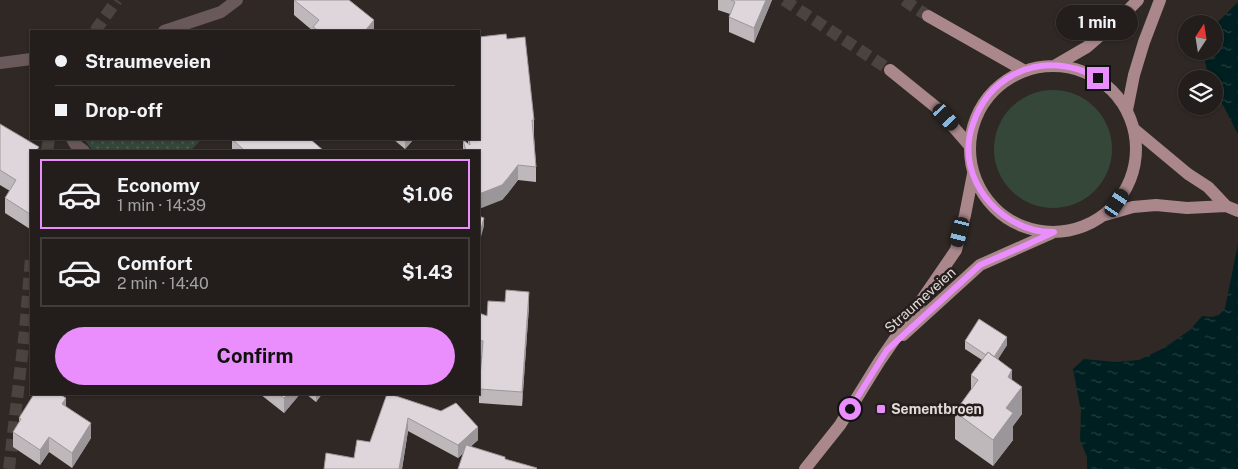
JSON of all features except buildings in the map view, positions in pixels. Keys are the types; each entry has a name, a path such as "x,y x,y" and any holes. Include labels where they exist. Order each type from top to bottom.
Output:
{"main road":[{"path":"1056,65 1087,47 1138,0"},
{"path":"1128,110 1144,42 1160,0"},
{"path":"928,16 1023,70"},
{"path":"1056,65 1078,69 1098,78 1115,92 1128,110 1134,129 1136,149 1134,168 1128,187 1117,203 1091,223 1079,228 1054,232 1036,230 1019,225 1004,216 990,204 980,190 973,174 969,144 972,125 980,107 991,92 1006,79 1023,70 1039,66 1056,65"},
{"path":"890,70 938,108 969,144"},
{"path":"1134,129 1232,208"},
{"name":"Straumeveien","path":"805,469 840,425 887,350 956,250 973,174"},
{"path":"1102,216 1133,207 1156,205 1187,208 1232,208"},
{"name":"Straumeveien","path":"887,350 980,265 1054,232"}],"street":[{"path":"167,30 221,12 237,0"},
{"path":"0,63 30,59"},
{"path":"73,140 83,150"}],"green space":[{"path":"1053,90 1076,94 1095,107 1108,126 1112,149 1108,172 1095,191 1076,204 1053,208 1030,204 1011,191 998,172 994,149 998,126 1011,107 1030,94"},
{"path":"85,140 201,140 191,150 92,150"}],"water":[{"path":"1238,2 1238,134 1223,105 1223,70 1207,70 1205,60 1223,60 1223,17"},
{"path":"1238,244 1238,469 1087,469 1087,457 1080,440 1081,411 1073,369 1084,359 1115,362 1139,360 1164,348 1190,330 1202,316 1212,317 1219,315 1225,308"}],"tunnel":[{"path":"96,30 117,0"},
{"path":"784,0 890,70"},
{"path":"904,0 928,16"},
{"path":"47,150 49,140"},
{"path":"9,469 30,270"}],"place":[{"name":"Sementbroen","path":"881,409"}],"route":[{"path":"850,409 887,350 980,265 1054,232 1036,230 1019,225 1004,216 990,204 980,190 973,174 969,144 972,125 980,107 991,92 1006,79 1023,70 1039,66 1056,65 1078,69 1098,78"}]}
